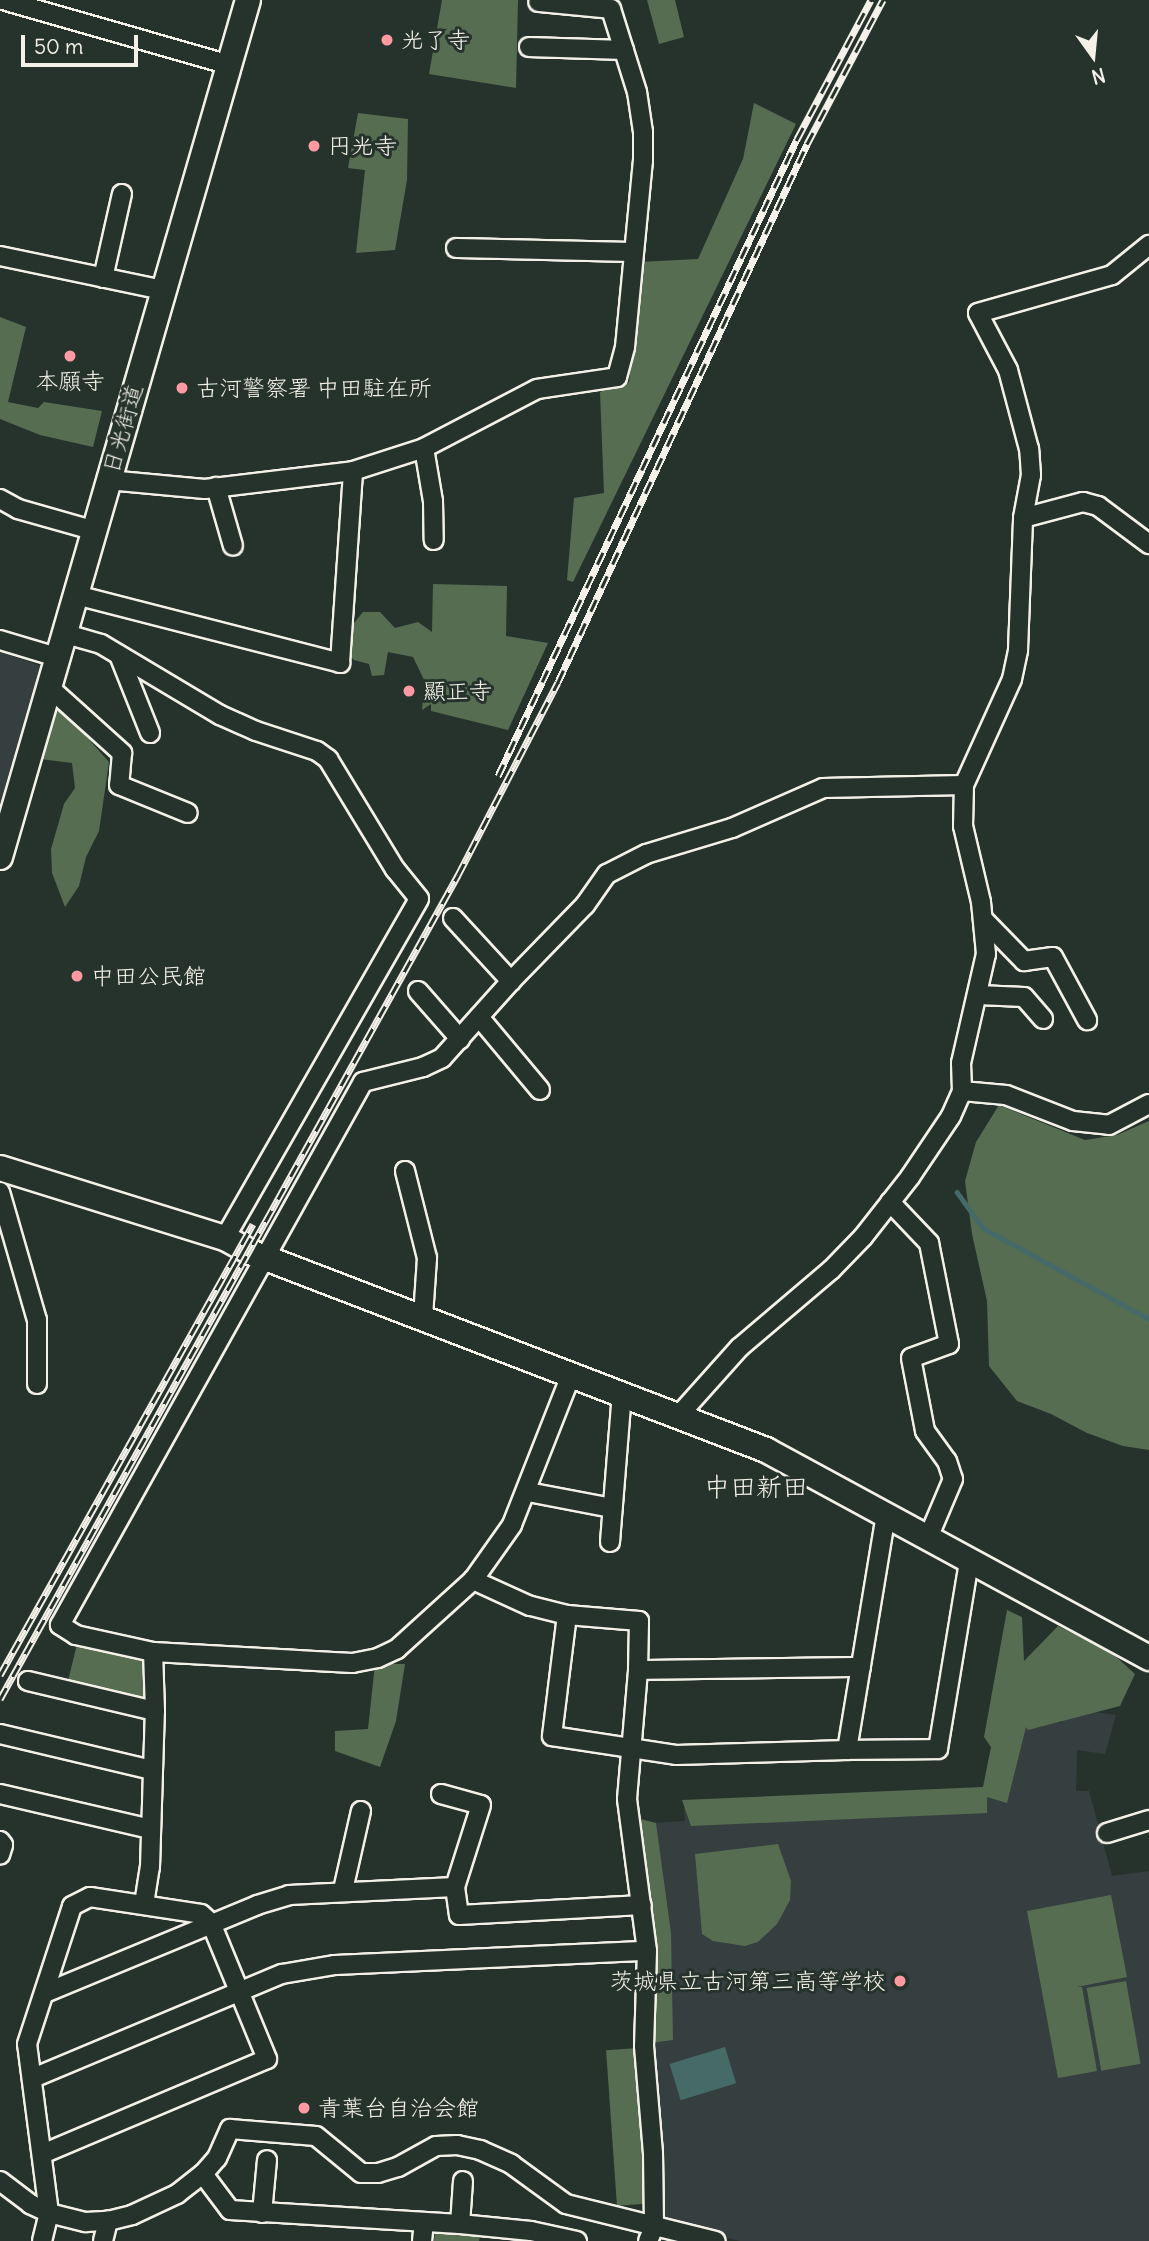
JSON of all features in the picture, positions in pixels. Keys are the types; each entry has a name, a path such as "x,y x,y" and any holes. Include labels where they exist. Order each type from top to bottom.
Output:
{"street":[{"path":"3,0 229,65"},
{"name":"日光街道","path":"0,858 60,658 108,480 248,0"},
{"path":"108,480 216,487 353,471 424,448 537,389 617,377 625,347 643,132 637,92 611,9 538,2"},
{"path":"529,47 624,50"},
{"path":"103,278 122,194"},
{"path":"680,1414 739,1348 831,1270 890,1202 951,1116 962,1091 961,1063 986,954 983,919 963,826 964,785 1012,679 1018,650 1023,518 1031,475 1029,449 1008,370 978,313 1112,275 1149,245"},
{"path":"456,248 634,252"},
{"path":"0,256 163,290"},
{"path":"424,448 433,500 434,540"},
{"path":"76,596 340,663 353,471"},
{"path":"216,487 233,546"},
{"path":"0,499 18,509 96,531"},
{"path":"1023,518 1083,502 1098,506 1149,544"},
{"path":"66,634 101,644 220,715 317,751 328,759 395,869 418,899 225,1238"},
{"path":"0,640 60,658"},
{"path":"119,655 150,733"},
{"path":"51,689 122,753 118,785 188,813"},
{"path":"571,1375 528,1492 512,1525 473,1580 397,1649 378,1658 352,1663 153,1652 76,1634 60,1625 363,1082 423,1067 442,1058 511,981 585,905 607,874 646,854 732,828 823,788 964,785"},
{"path":"453,918 511,981"},
{"path":"983,919 1024,961 1053,957 1087,1020"},
{"path":"418,991 460,1039"},
{"path":"978,995 1024,997 1043,1019"},
{"path":"479,1017 540,1090"},
{"path":"962,1091 1006,1095 1073,1121 1109,1125 1149,1104"},
{"path":"0,1168 225,1238 265,1258 680,1414 766,1450 1149,1658"},
{"path":"405,1171 427,1258 423,1317"},
{"path":"0,1192 37,1320 37,1384"},
{"path":"890,1202 929,1243 949,1344 911,1358 925,1431 947,1461 953,1479 928,1538"},
{"path":"611,1542 622,1392"},
{"path":"528,1492 612,1508"},
{"path":"847,1750 886,1515"},
{"path":"567,1615 552,1736 676,1755 938,1749 969,1561"},
{"path":"473,1580 530,1605 567,1615 639,1621 638,1670 626,1799 647,1951 645,2046 653,2153 651,2234"},
{"path":"144,1904 155,1711 153,1652"},
{"path":"638,1670 861,1667"},
{"path":"28,1681 155,1711"},
{"path":"0,1734 152,1770"},
{"path":"0,1794 150,1829"},
{"path":"441,1794 481,1805 455,1887 459,1915 642,1905"},
{"path":"343,1890 360,1811"},
{"path":"1107,1833 1148,1825"},
{"path":"0,1840 3,1845 0,1855"},
{"path":"45,1993 211,1923 289,1895 343,1890 455,1887"},
{"path":"41,2241 49,2213 44,2153 27,2044 72,1906 90,1897 201,1914 211,1923 267,2059 44,2153"},
{"path":"33,2078 282,1974 335,1965 647,1951"},
{"path":"0,2181 30,2204 49,2213 60,2213 73,2220 108,2221 132,2216 177,2194 203,2174 217,2158 230,2129 317,2136 361,2174 378,2173 398,2167 436,2146 457,2145 480,2150 511,2164 566,2204 651,2234 715,2241"},
{"path":"262,2213 267,2160"},
{"path":"203,2174 230,2210 423,2232 460,2224 531,2231 577,2241"},
{"path":"460,2224 463,2181"},
{"path":"103,2241 108,2221"}],"shaded area":[{"path":"0,652 44,667 0,815"},
{"name":"茨城県立古河第三高等学校","path":"1066,1708 1116,1715 1105,1754 1077,1750 1076,1791 1089,1791 1112,1876 1149,1871 1149,2241 740,2241 660,2222 638,1824 685,1821 684,1806 998,1795 1025,1717 1062,1723"}],"green space":[{"path":"442,0 518,0 516,88 429,74"},
{"path":"647,0 675,0 684,37 659,44"},
{"path":"754,103 796,124 573,582 567,580 574,498 604,493 600,392 629,382 639,262 698,259 743,159"},
{"path":"358,113 408,119 407,180 395,250 356,253 365,170 348,168"},
{"path":"0,317 26,327 8,402 38,408 44,402 102,411 93,447 40,435 0,419"},
{"path":"433,584 507,586 506,636 548,643 508,730 431,711 431,704 422,710 425,682 413,657 388,652 384,675 372,676 369,664 354,660 347,653 350,628 363,612 380,612 395,628 418,622 432,632"},
{"path":"57,704 109,762 99,831 86,857 79,886 65,907 52,873 51,849 64,804 75,788 72,763 40,759"},
{"path":"999,1105 1085,1140 1117,1135 1149,1121 1149,1450 1123,1446 1087,1433 1051,1414 1017,1401 989,1366 987,1301 972,1234 965,1181 976,1142"},
{"path":"1007,1610 1022,1617 1024,1661 1058,1626 1112,1653 1135,1674 1120,1706 1028,1730 1026,1727 1007,1803 987,1797 987,1813 691,1826 682,1800 983,1787 991,1747 984,1737"},
{"path":"78,1640 149,1654 150,1706 67,1685"},
{"path":"375,1664 405,1664 396,1721 380,1767 335,1751 335,1731 368,1729"},
{"path":"637,1818 656,1823 671,1933 673,2040 650,2043"},
{"path":"778,1844 791,1881 790,1900 777,1924 758,1942 745,1946 713,1941 702,1934 695,1854"},
{"path":"1111,1895 1127,1977 1077,1987 1082,1987 1097,2071 1058,2078 1027,1911"},
{"path":"1126,1981 1141,2064 1101,2071 1087,1988"},
{"path":"638,2048 649,2204 617,2206 606,2050"},
{"path":"435,2233 480,2236 479,2241 434,2241"}],"water":[{"path":"725,2047 736,2083 681,2100 670,2064"}],"waterway":[{"path":"957,1192 983,1228 1149,1319"}],"railway":[{"path":"498,776 797,139 871,0"},
{"path":"0,1699 458,875 558,682 807,144 883,0"},
{"path":"0,1675 253,1224"}],"place":[{"name":"光了寺","path":"387,40"},
{"name":"円光寺","path":"314,146"},
{"name":"本願寺","path":"70,356"},
{"name":"古河警察署 中田駐在所","path":"182,388"},
{"name":"顯正寺","path":"409,691"},
{"name":"中田公民館","path":"77,976"},
{"name":"茨城県立古河第三高等学校","path":"900,1981"},
{"name":"青葉台自治会館","path":"304,2108"}],"district":[{"name":"中田新田","path":"756,1487"}]}
